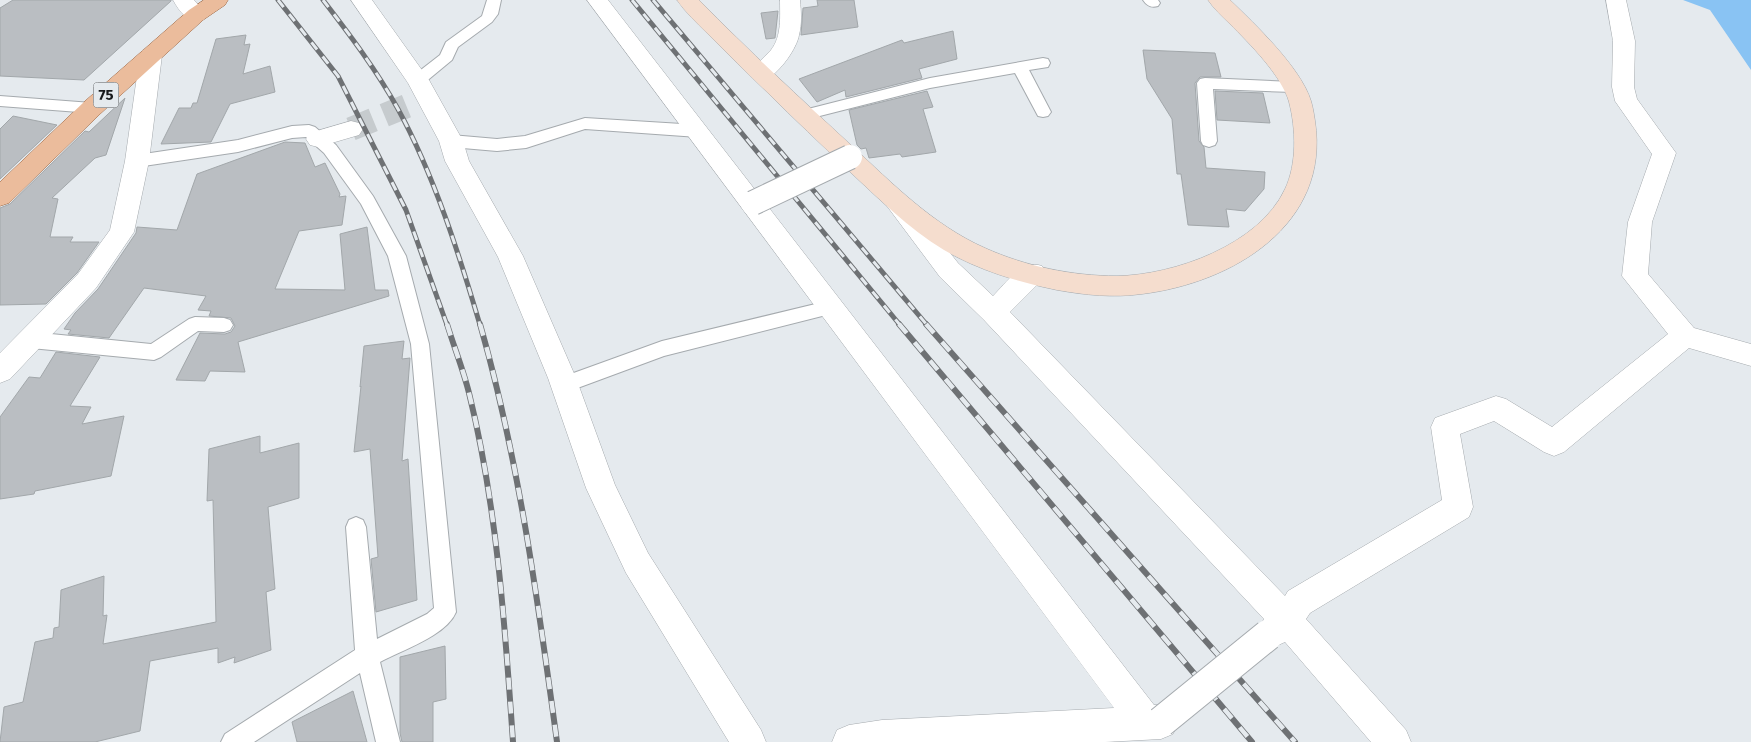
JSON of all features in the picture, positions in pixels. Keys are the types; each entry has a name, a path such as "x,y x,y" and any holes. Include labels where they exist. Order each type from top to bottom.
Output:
{"main road":[{"name":"75","path":"0,197 92,108 151,55 189,8 218,0"}],"street":[{"path":"361,0 418,94 451,141 456,161 510,256 564,385 601,488 637,563 749,742"},
{"path":"597,0 1154,722"},
{"path":"687,0 804,115 897,202 949,241 994,263 1033,274 1070,283 1121,286 1176,278 1210,266 1240,250 1274,223 1294,196 1303,168 1307,142 1300,101 1293,87 1262,44 1218,0"},
{"path":"761,73 780,54 791,33 790,0"},
{"path":"1616,0 1624,41 1623,87 1626,101 1664,153 1640,222 1635,276 1686,336 1751,355"},
{"path":"0,372 87,281 122,232 136,161 151,55"},
{"path":"318,139 351,129"},
{"path":"753,203 850,157"},
{"path":"897,202 948,270 993,312 1277,628 1394,742"},
{"path":"993,312 1033,274"},
{"path":"849,742 882,737 1154,722 1277,628 1299,602 1458,507 1445,427 1496,408 1554,442 1686,336"}],"lane":[{"path":"418,94 447,57 451,45 487,19 491,14 494,0"},
{"path":"804,115 930,84 1043,63"},
{"path":"1020,67 1043,112"},
{"path":"1209,141 1205,83 1293,87"},
{"path":"0,102 92,108"},
{"path":"451,141 497,145 526,142 585,123 698,131"},
{"path":"136,161 238,146 292,132 309,131 330,149 366,200 397,256 420,344 445,612 435,622 367,656 233,742"},
{"path":"564,385 662,349 832,307"},
{"path":"31,340 154,352 195,324 224,325"},
{"path":"356,527 367,656 388,742"}],"shaded area":[{"path":"1683,0 1751,0 1751,70 1710,10"}],"building":[{"path":"13,0 171,1 84,80 0,76 0,8"},
{"path":"817,0 854,0 858,27 801,35 803,8 818,6"},
{"path":"778,11 775,38 766,39 761,13"},
{"path":"953,31 957,59 919,69 922,78 846,97 845,90 817,102 799,79 902,40 904,43"},
{"path":"246,35 244,45 250,44 243,74 270,66 275,92 230,104 211,142 161,144 179,108 191,108 193,103 197,103 216,39"},
{"path":"1143,50 1215,53 1221,77 1200,77 1195,83 1199,141 1204,147 1206,168 1265,172 1264,189 1245,211 1226,209 1229,227 1188,225 1181,174 1177,174 1172,119 1147,79"},
{"path":"927,91 933,107 923,109 936,152 902,157 900,154 869,158 866,148 861,149 857,145 849,110"},
{"path":"1215,91 1263,93 1270,123 1217,120"},
{"path":"125,98 106,155 95,158 52,198 58,199 50,237 73,237 70,242 99,242 77,273 46,304 0,305 0,208 10,204 85,131 89,132"},
{"path":"13,116 57,125 0,179 0,129"},
{"path":"285,142 305,143 315,167 325,163 340,194 339,197 346,196 342,225 299,231 275,289 345,290 340,234 367,227 375,290 388,290 389,296 238,342 245,372 210,371 205,381 176,380 200,333 225,334 231,332 235,326 231,318 209,316 211,311 198,310 206,296 144,288 109,338 68,334 71,330 64,329 75,313 98,289 136,233 137,227 177,230 197,174"},
{"path":"404,341 402,359 410,358 402,461 408,459 417,600 376,612 371,559 378,557 370,449 354,452 364,346"},
{"path":"56,352 100,357 70,406 91,407 82,424 124,416 111,476 35,491 34,494 0,499 0,417 29,377 40,378"},
{"path":"260,436 260,453 299,443 299,498 268,507 275,589 266,592 271,650 234,663 235,657 218,663 218,648 150,661 140,731 95,742 0,742 4,707 23,702 35,642 53,638 54,628 59,627 61,590 104,576 103,616 107,615 103,644 216,622 213,500 207,501 209,449"},
{"path":"445,646 446,699 433,702 433,742 402,742 400,733 400,657"},
{"path":"353,691 367,742 297,742 292,722"}],"tunnel":[{"path":"351,129 409,105"}],"railway":[{"path":"278,0 338,76 406,210 447,325"},
{"path":"323,0 381,81 411,134 445,215 480,325"},
{"path":"632,0 900,325"},
{"path":"653,0 927,325"},
{"path":"447,324 469,393 487,479 503,610 513,742"},
{"path":"480,324 506,427 526,532 557,742"},
{"path":"899,324 1252,742"},
{"path":"926,324 1295,742"}]}
